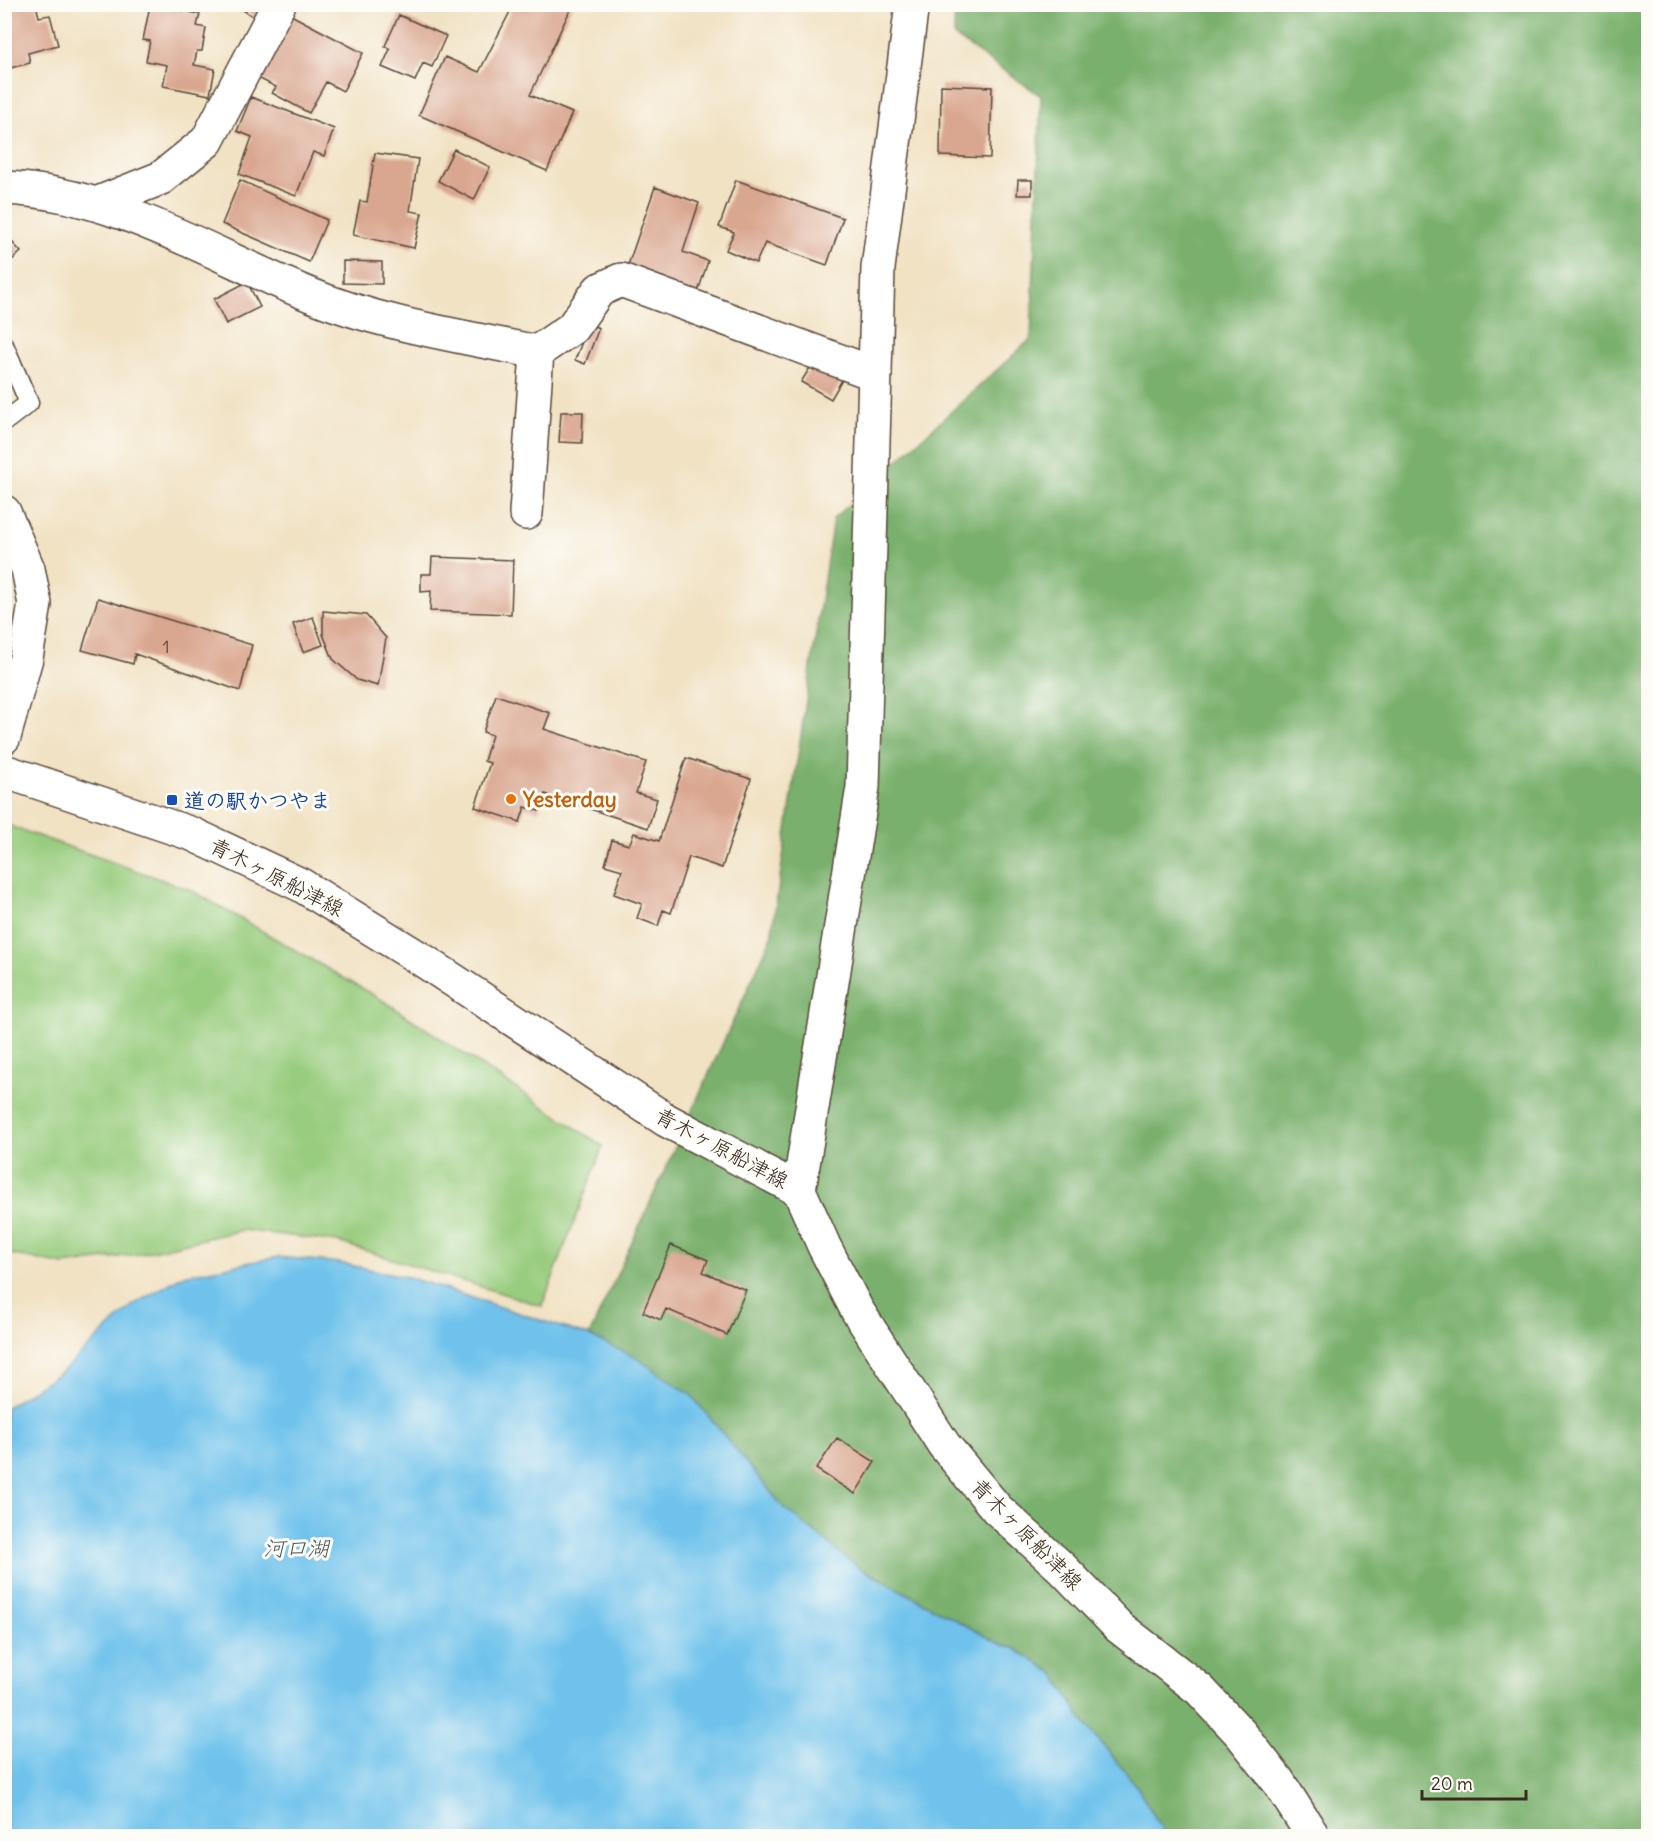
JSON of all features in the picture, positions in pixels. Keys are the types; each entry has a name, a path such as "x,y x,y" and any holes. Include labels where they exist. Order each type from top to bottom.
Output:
{"street":[{"path":"96,204 161,178 207,141 279,4"},
{"path":"800,1190 863,787 878,268 912,4"},
{"path":"4,188 24,189 96,204 171,232 308,295 370,316 537,352 572,328 598,290 621,280 875,374"},
{"path":"526,513 537,352"},
{"path":"4,512 16,567 34,604 26,658 4,737"},
{"name":"青木ヶ原船津線","path":"4,771 192,834 301,885 424,961 666,1120 800,1190 824,1246 857,1310 944,1445 997,1509 1062,1568 1119,1628 1200,1690 1225,1716 1278,1781 1312,1836"}],"lane":[{"path":"4,345 29,403 4,422"}],"green space":[{"path":"955,5 1648,5 1648,1836 1166,1836 1136,1785 1083,1721 1055,1674 1014,1648 1002,1645 858,1567 783,1507 691,1395 635,1357 589,1336 771,938 833,519 1031,339 1041,96 954,36"},
{"path":"4,824 191,890 387,1003 603,1146 542,1306 338,1242 242,1230 139,1254 64,1265 5,1253"}],"water":[{"name":"河口湖","path":"278,1257 339,1263 408,1277 589,1336 635,1357 691,1395 783,1507 858,1567 1002,1645 1014,1648 1055,1674 1083,1721 1136,1785 1166,1836 5,1836 5,1408 63,1371 133,1305 184,1275"}],"building":[{"path":"36,4 39,17 50,15 58,45 28,53 30,63 10,68 4,48 4,11"},
{"path":"233,4 265,4 257,19"},
{"path":"514,4 573,4 530,95 572,113 547,171 419,115 445,57 479,72"},
{"path":"150,5 200,14 197,26 206,28 202,51 197,51 194,65 215,69 210,95 163,86 167,65 146,61 150,41 143,40"},
{"path":"289,14 363,53 343,91 326,82 309,113 272,93 276,87 256,77"},
{"path":"399,15 446,36 432,67 423,63 415,81 382,67 390,49 385,46"},
{"path":"941,85 992,87 990,158 940,156"},
{"path":"251,97 334,129 324,156 313,152 296,196 239,174 252,137 237,131"},
{"path":"454,149 490,167 474,200 438,181"},
{"path":"375,153 418,159 410,211 422,213 414,248 353,235 360,201 367,202"},
{"path":"240,180 327,220 309,262 222,224"},
{"path":"736,180 843,218 827,265 765,243 756,263 726,250 734,232 719,227"},
{"path":"1018,180 1032,180 1032,195 1017,195"},
{"path":"655,187 699,203 683,252 708,261 697,295 626,271"},
{"path":"4,233 21,252 4,267"},
{"path":"343,261 382,262 382,284 343,283"},
{"path":"247,282 260,307 226,324 214,299"},
{"path":"589,324 599,328 585,364 575,360"},
{"path":"813,363 842,380 831,399 801,382"},
{"path":"561,412 583,412 582,443 559,442"},
{"path":"432,557 513,560 511,614 430,611 431,591 421,592 421,574 431,574"},
{"path":"98,598 252,645 240,691 135,654 133,664 82,650"},
{"path":"323,611 366,615 386,638 378,686 357,680 333,659 323,634"},
{"path":"313,617 323,645 303,652 293,624"},
{"path":"496,695 550,713 544,729 646,762 636,793 657,799 648,828 545,794 539,811 525,807 520,822 475,807 490,763 484,761 492,735 483,732"},
{"path":"686,758 751,779 722,868 689,857 671,913 663,910 658,926 637,918 642,904 614,894 622,870 605,865 612,840 629,845 634,833 659,841"},
{"path":"671,1245 708,1260 703,1272 746,1290 727,1335 666,1309 661,1320 643,1312"},
{"path":"837,1438 875,1462 855,1494 816,1469"}],"place":[{"name":"Yesterday","path":"511,799"},
{"name":"道の駅かつやま","path":"172,800"}]}
